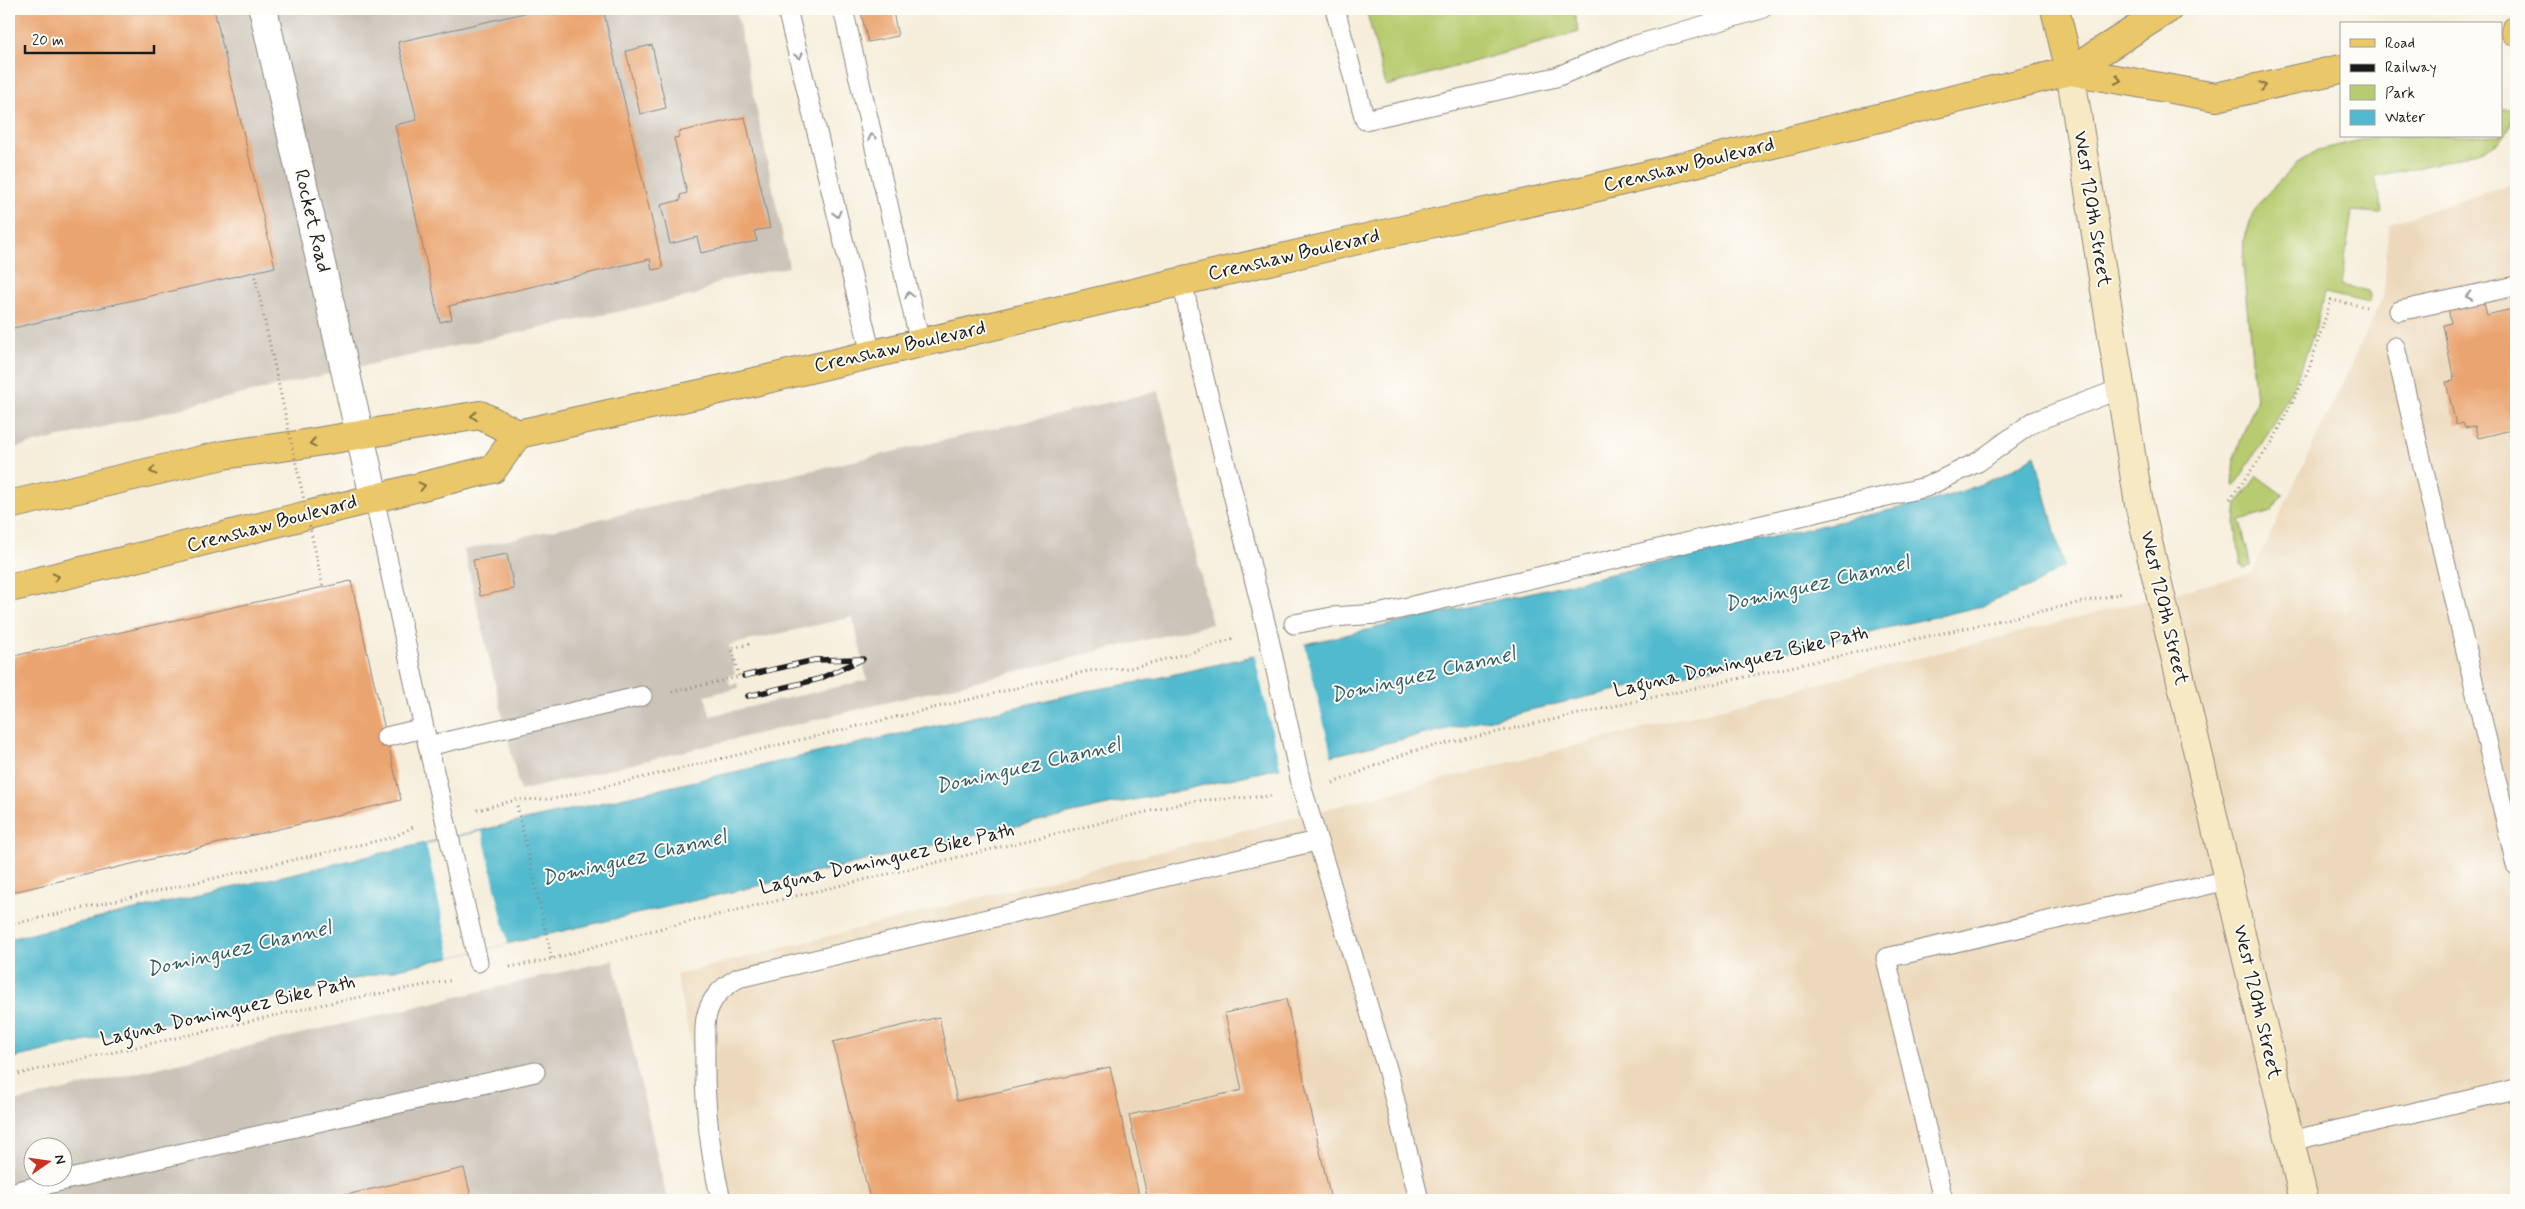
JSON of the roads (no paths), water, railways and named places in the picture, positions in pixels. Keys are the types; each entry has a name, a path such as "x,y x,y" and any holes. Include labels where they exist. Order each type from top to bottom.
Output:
{"main road":[{"name":"West 120th Street","path":"2055,9 2070,71"},
{"name":"Crenshaw Boulevard","path":"9,588 143,558 493,469 518,434 1586,190 2070,71 2168,9"},
{"name":"Crenshaw Boulevard","path":"2070,71 2216,97 2340,69"},
{"path":"9,505 223,455 480,415 518,434"}],"street":[{"name":"Rocket Road","path":"263,9 374,498"},
{"name":"West 120th Street","path":"2070,71 2139,504 2304,1200"}],"lane":[{"path":"787,9 871,354"},
{"path":"842,9 920,343"},
{"path":"1335,9 1365,120 1556,77 1626,48 1761,9"},
{"path":"1182,281 1268,637 1300,780 1316,841 1388,1072 1419,1200"},
{"path":"2399,311 2516,286"},
{"path":"2395,347 2512,826 2516,865"},
{"path":"1294,624 1332,617 1378,614 1926,487 1978,462 2033,422 2120,389"},
{"path":"374,498 426,737 478,962"},
{"path":"386,737 426,737 642,696"},
{"path":"721,1200 708,1121 705,1059 706,1019 713,999 722,987 738,978 1316,841"},
{"path":"1943,1200 1886,958 2228,880"},
{"path":"9,1193 535,1072"},
{"path":"2290,1141 2516,1089"}],"water":[{"name":"Dominguez Channel","path":"2035,455 2064,566 2034,585 1982,606 1165,794 1112,804 9,1059 9,939 1086,691 1140,682 1934,500 1987,482"}],"railway":[{"path":"744,676 815,660 860,659"},
{"path":"748,696 819,679 863,659"}]}
